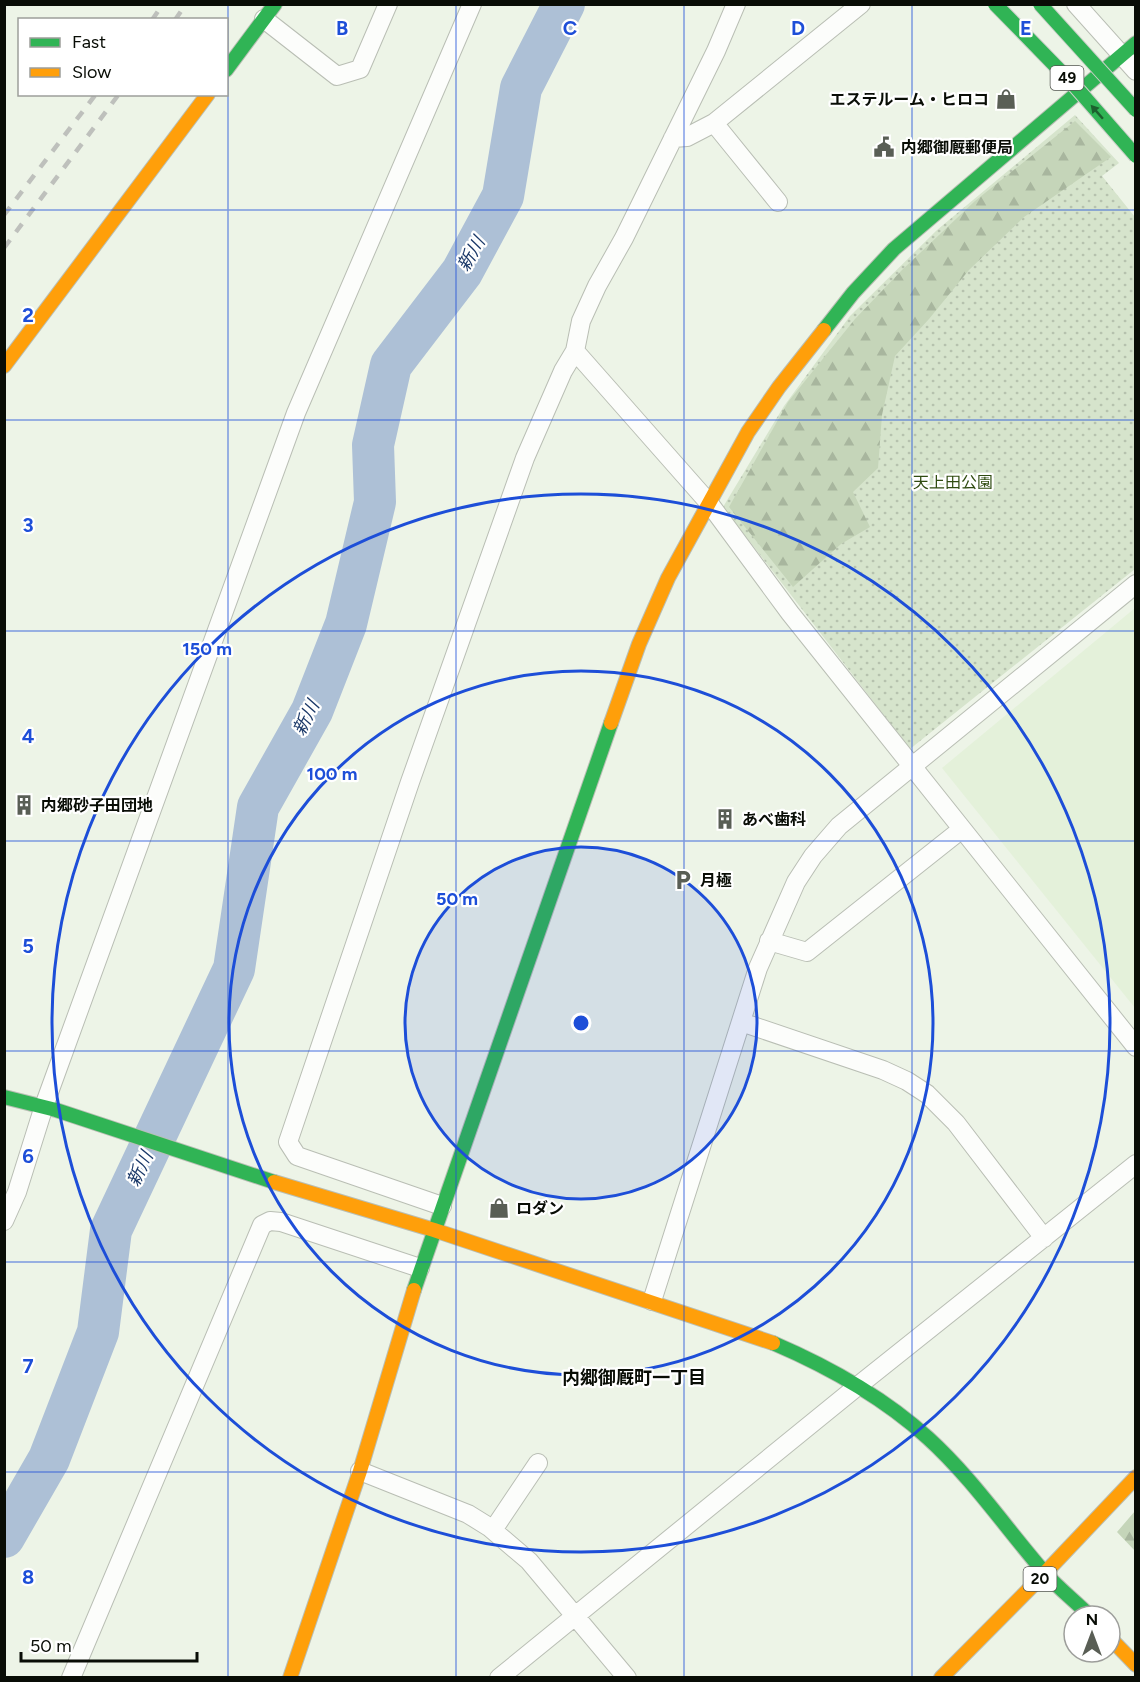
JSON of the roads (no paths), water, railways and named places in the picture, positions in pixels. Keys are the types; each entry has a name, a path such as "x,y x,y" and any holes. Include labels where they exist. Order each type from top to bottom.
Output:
{"main road":[{"name":"49","path":"995,4 1074,85 1136,156"},
{"name":"49","path":"1040,4 1136,110"},
{"path":"228,67 270,12"},
{"path":"290,1677 360,1471 420,1268 639,644 669,578 754,423 853,293 902,242 1136,43"},
{"path":"4,366 206,96"},
{"path":"4,1097 50,1108 257,1177 434,1230 796,1351 859,1385 936,1446 1007,1525 1045,1573 1077,1604"},
{"name":"20","path":"941,1677 1045,1573 1136,1477"},
{"path":"1122,1650 1136,1665"}],"street":[{"path":"270,12 337,76 360,69 388,4"},
{"path":"4,1221 50,1108 296,413 472,4"},
{"path":"442,1206 297,1156 288,1142 410,782 525,458 563,371 575,351 581,321 593,295 624,238 716,51 736,4"},
{"path":"673,138 687,137 714,123 861,4"},
{"path":"976,4 1068,99 1136,175"},
{"path":"1076,4 1136,71"},
{"path":"714,123 778,202"},
{"path":"575,351 709,503 790,613 1136,1047"},
{"path":"652,1301 758,968 796,882 813,856 839,826 911,765 1136,584"},
{"path":"769,941 807,952 962,829"},
{"path":"741,1022 883,1070 907,1081 927,1094 956,1123 1044,1238"},
{"path":"499,1677 1136,1164"},
{"path":"71,1677 261,1225 270,1221 281,1222 420,1268"},
{"path":"493,1530 538,1463"},
{"path":"360,1471 468,1514 493,1530 529,1561 627,1677"}],"waterway":[{"name":"新川","path":"4,1537 49,1459 98,1332 111,1230 234,969 258,807 312,711 346,624 375,502 373,445 391,365 462,272 503,196 521,88 564,4"}],"railway":[{"path":"153,18 163,4"},
{"path":"176,18 186,4"},
{"path":"4,215 94,96"},
{"path":"4,248 118,96"}],"place":[{"name":"エステルーム・ヒロコ","path":"1006,99"},
{"name":"内郷御厩郵便局","path":"884,147"},
{"name":"内郷砂子田団地","path":"24,805"},
{"name":"あべ歯科","path":"725,819"},
{"name":"月極","path":"683,880"},
{"name":"ロダン","path":"499,1208"}],"district":[{"name":"内郷御厩町一丁目","path":"634,1378"}],"park label":[{"name":"天上田公園","path":"953,482"}]}
